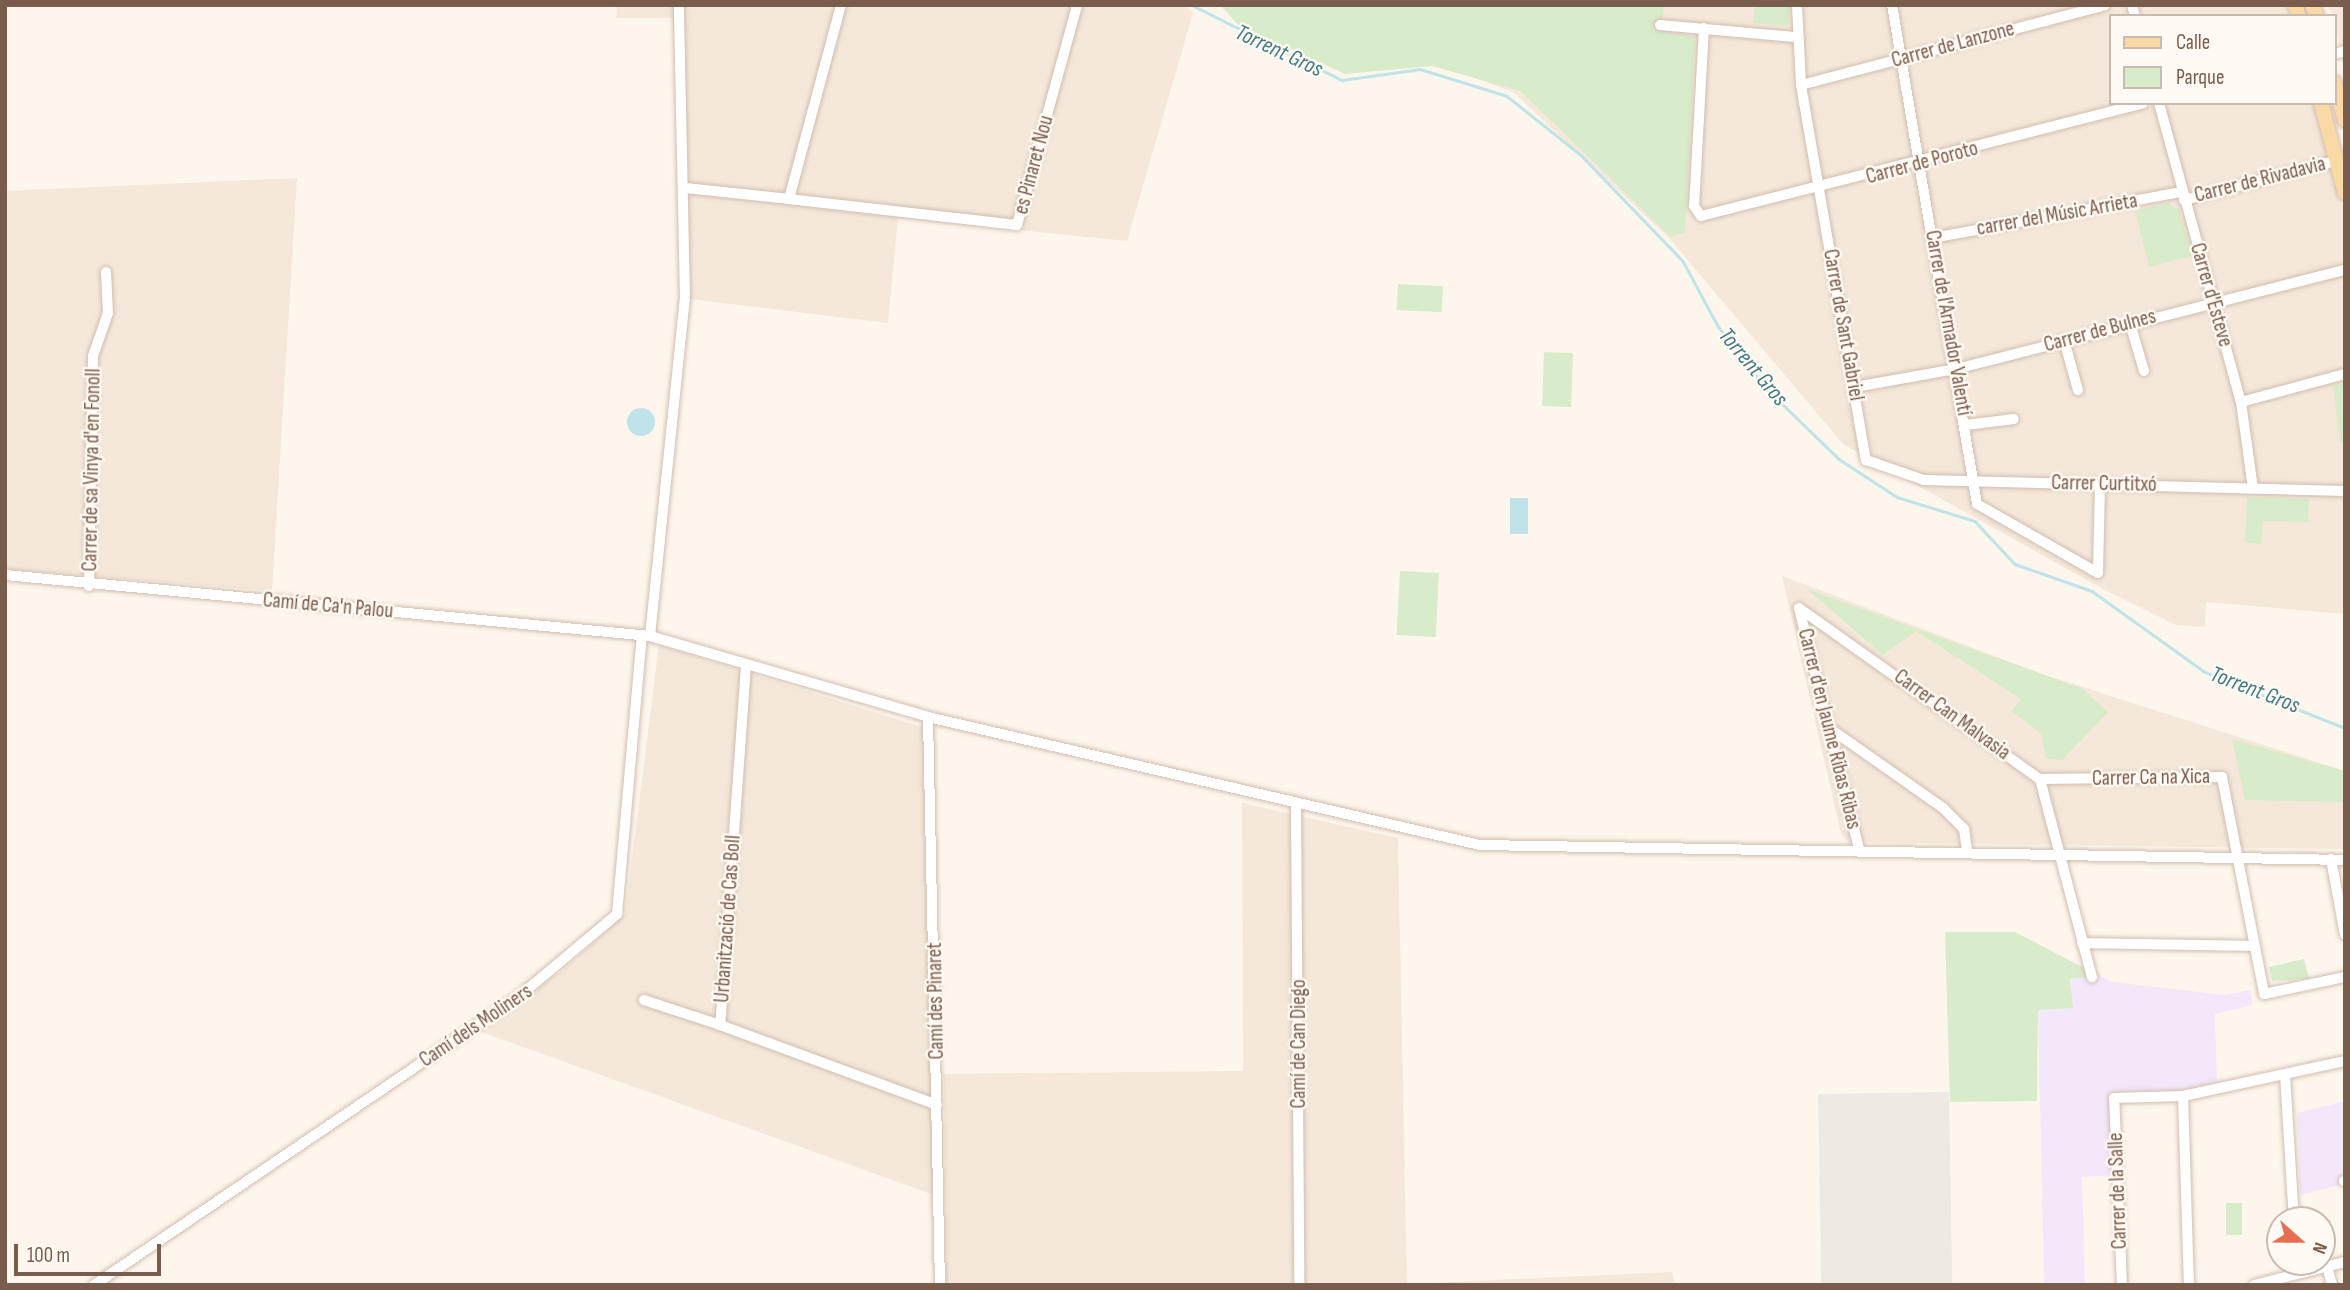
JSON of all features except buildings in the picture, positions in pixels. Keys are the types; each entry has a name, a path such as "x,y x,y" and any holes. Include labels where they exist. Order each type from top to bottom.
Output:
{"main road":[{"path":"2336,89 2345,120"},
{"path":"2322,105 2345,193"}],"street":[{"path":"646,635 684,326 687,188 679,5"},
{"path":"789,199 841,5"},
{"name":"es Pinaret Nou","path":"687,188 1017,225 1077,5"},
{"name":"Carrer de Sant Gabriel","path":"1797,5 1794,37 1801,85 1866,460"},
{"name":"Carrer de l'Armador Valentí","path":"1892,5 1917,164 1933,238 1976,481 1976,505 2098,573 2100,484"},
{"name":"Carrer de Lanzone","path":"1801,85 2105,5"},
{"path":"1660,24 1794,37"},
{"name":"Carrer de Poroto","path":"1704,28 1694,206 1701,216 1819,190 2136,105"},
{"name":"Carrer d'Esteve","path":"2159,105 2182,196 2241,402 2253,488"},
{"name":"Carrer de Rivadavia","path":"2182,196 2336,161"},
{"name":"carrer del Músic Arrieta","path":"1933,238 2182,196"},
{"name":"Carrer de Bulnes","path":"1855,387 1956,369 2213,301 2345,270"},
{"name":"Carrer de sa Vinya d'en Fonoll","path":"89,586 93,356 108,313 106,272"},
{"path":"2130,323 2144,371"},
{"path":"2064,340 2078,390"},
{"path":"2241,402 2345,374"},
{"path":"1966,425 2014,419"},
{"name":"Carrer Curtitxó","path":"1866,460 1924,480 2345,491"},
{"name":"Camí de Ca'n Palou","path":"5,575 89,586 646,635 928,717 1480,845 1967,850 2345,860"},
{"name":"Carrer d'en Jaume Ribas Ribas","path":"1799,608 1832,730 1859,849"},
{"name":"Carrer Can Malvasia","path":"1799,608 2040,779"},
{"name":"Camí dels Moliners","path":"94,1285 517,998 617,914 646,635"},
{"name":"Urbanització de Cas Boll","path":"746,666 720,1025 937,1105"},
{"name":"Camí des Pinaret","path":"928,717 940,1285"},
{"path":"1832,730 1943,808 1964,829 1967,850"},
{"name":"Carrer Ca na Xica","path":"2040,779 2222,777 2235,858"},
{"path":"2040,779 2092,977"},
{"name":"Camí de Can Diego","path":"1296,804 1299,1285"},
{"path":"2235,858 2264,994 2345,977"},
{"path":"2331,859 2345,935"},
{"path":"2082,943 2254,946"},
{"path":"644,1000 720,1025"},
{"path":"2189,1285 2183,1096 2345,1061"},
{"path":"2285,1074 2293,1206"},
{"name":"Carrer de la Salle","path":"2122,1285 2114,1098 2183,1096"},
{"path":"2254,1285 2289,1276"}],"shaded area":[{"path":"617,5 1185,5 1193,13 1127,241 898,218 888,323 690,299 673,18 616,18"},
{"path":"1235,5 2286,5 2288,14 2108,14 2108,105 2315,105 2345,214 2345,614 2206,602 2205,627 2176,625 2103,589 1843,444 1669,238 1513,92 1419,57"},
{"path":"2326,5 2345,5 2345,76 2336,14 2333,14"},
{"path":"297,178 272,591 5,569 5,191"},
{"path":"1782,576 2045,675 2345,771 2345,849 1849,842 1841,834"},
{"path":"659,645 922,727 928,735 934,1195 476,1030 563,970 625,914"},
{"path":"1242,803 1398,838 1407,1284 1672,1272 1675,1285 946,1285 944,1074 1243,1071"},
{"path":"2094,973 2113,982 2225,995 2250,990 2253,1005 2215,1014 2217,1082 2180,1093 2111,1096 2114,1175 2082,1177 2085,1285 2044,1285 2038,1009 2072,1008 2070,978"},
{"path":"1949,1092 1952,1285 1821,1285 1818,1094"},
{"path":"2345,1101 2344,1184 2300,1195 2297,1113"}],"green space":[{"path":"1220,5 1664,5 1661,32 1695,36 1685,232 1671,237 1520,91 1432,66 1345,74 1239,26"},
{"path":"1755,5 1790,5 1788,26 1753,23"},
{"path":"2167,203 2179,210 2192,256 2149,267 2135,211"},
{"path":"1398,284 1443,286 1442,312 1397,310"},
{"path":"1544,352 1573,353 1571,407 1542,406"},
{"path":"2345,383 2345,443 2340,443 2333,386"},
{"path":"2247,497 2309,499 2308,522 2263,521 2261,544 2245,543"},
{"path":"1400,571 1439,573 1436,637 1397,635"},
{"path":"1807,589 2083,689 2108,712 2062,760 2046,759 2041,733 2011,711 2021,699 1916,631 1883,655"},
{"path":"2232,739 2345,771 2345,802 2245,800"},
{"path":"1945,932 2015,932 2086,969 2088,977 2070,979 2073,1008 2038,1010 2037,1101 1950,1102"},
{"path":"2304,959 2309,979 2272,981 2269,967"},
{"path":"2226,1203 2242,1203 2242,1235 2226,1235"}],"water":[{"path":"641,408 651,412 655,422 651,432 641,436 631,432 627,422 631,412"},
{"path":"1510,498 1528,498 1528,534 1510,534"}],"waterway":[{"name":"Torrent Gros","path":"1192,5 1342,80 1420,69 1507,96 1581,155 1683,261 1718,326 1765,387 1839,459 1897,497 1975,521 2015,564 2092,591 2205,672 2345,728"}]}
